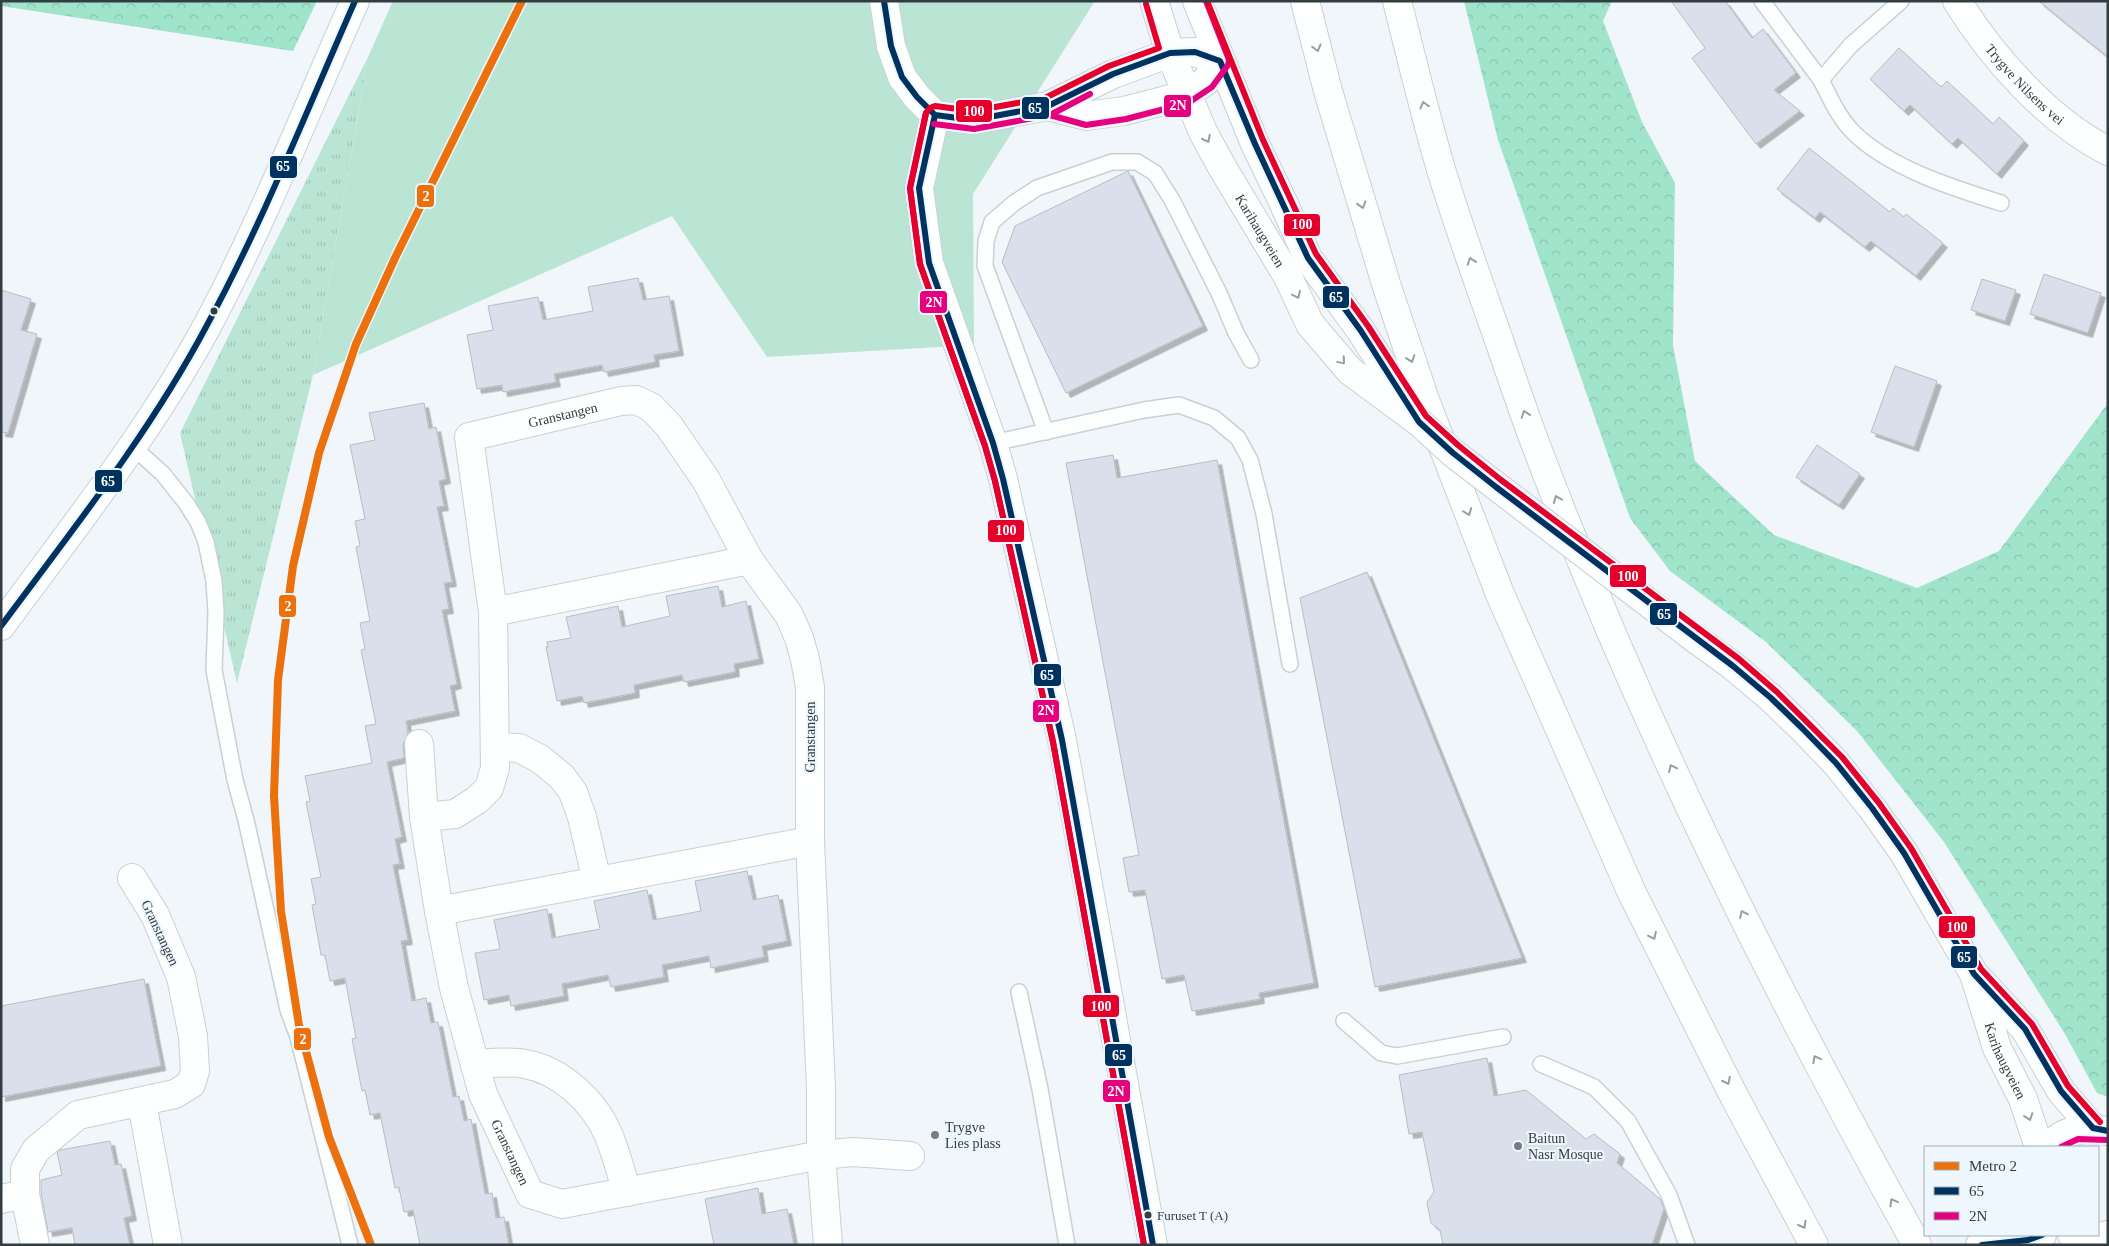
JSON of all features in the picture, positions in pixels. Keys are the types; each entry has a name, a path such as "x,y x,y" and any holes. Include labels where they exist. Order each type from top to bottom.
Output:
{"main road":[{"path":"1,626 132,446 174,384 206,328 265,210 355,1"},
{"path":"884,1 891,46 902,77 917,97 935,115 973,120 1048,106 1113,74 1170,53 1195,52 1220,61 1206,81 1186,95 1124,111 1086,116 1048,106"},
{"name":"Karihaugveien","path":"1154,1 1170,53 1186,95 1222,167 1288,277 1310,324 1350,371 1419,422 1453,453 1733,666 1771,698 1836,763 1872,808 1904,853 1974,974 1997,1048 2023,1099 2040,1146"},
{"name":"Karihaugveien","path":"1197,1 1255,144 1308,258 1360,331 1419,422"},
{"path":"1305,1 1328,91 1387,287 1425,400 1500,594 1632,893 1735,1098 1814,1245"},
{"path":"1397,1 1440,166 1466,245 1541,460 1580,557 1665,752 1725,878 1816,1061 1917,1245"},
{"name":"Trygve Nilsens vei","path":"1957,1 1972,26 1997,58 2029,91 2064,122 2108,151"},
{"path":"935,115 919,188 929,263 993,443 1003,479 1062,740 1154,1245"},
{"name":"Granstangen","path":"424,817 455,814 477,800 489,788 494,768 493,612 469,437 621,401 636,400 651,407 669,426 706,480 749,560 789,615 799,638 805,659 810,687 810,841 821,1088 821,1155 828,1245"},
{"path":"493,612 749,560"},
{"name":"Granstangen","path":"419,744 424,817 454,988 483,1094 530,1194 562,1204 821,1155"},
{"path":"495,747 519,748 540,759 562,777 573,792 582,817 596,881"},
{"path":"439,911 810,841"},
{"name":"Granstangen","path":"35,1245 13,1196 36,1150 78,1115 142,1103 175,1094 191,1084 196,1071 193,1036 181,977 155,915 132,878"},
{"name":"Karihaugveien","path":"1974,974 2025,1029 2061,1091 2101,1130"},
{"path":"475,1064 525,1064 554,1073 576,1091 594,1111 607,1132 627,1192"},
{"path":"142,1103 168,1245"},
{"name":"Karihaugveien","path":"2050,1146 2064,1135 2078,1130 2101,1130"},
{"path":"821,1155 853,1152 910,1156"},
{"path":"2079,1239 2108,1235"},
{"path":"1974,1245 1983,1236"},
{"path":"1980,1245 2035,1237"}],"lane":[{"path":"1762,1 1822,80 1836,109 1853,132 1884,155 1916,172 1960,190 2001,203"},
{"path":"1822,80 1851,45 1902,1"},
{"path":"1046,432 985,266 986,241 992,222 1014,203 1037,188 1065,178 1112,162 1137,162 1154,173 1172,200 1219,293 1236,333 1252,360"},
{"path":"993,443 1144,410 1179,405 1214,418 1238,438 1250,460 1264,514 1290,664"},
{"path":"132,446 163,474 186,503 198,522 206,542 215,597 214,670 235,780 246,820 288,1010 298,1037 350,1245"},
{"path":"1019,992 1040,1090 1067,1245"},
{"path":"1344,1022 1381,1053 1397,1056 1502,1037"},
{"path":"1541,1064 1594,1087 1628,1121 1669,1195 1687,1245"}],"green space":[{"path":"1,1 317,1 293,51 1,6"},
{"path":"393,1 1093,1 1093,4 973,194 974,345 767,357 672,216 313,375 368,57"},
{"path":"1464,1 1612,1 1603,21 1642,122 1675,183 1673,345 1695,461 1774,535 1917,588 1999,551 2108,403 2108,1097 2097,1093 2065,1034 1944,842 1857,731 1766,642 1670,571 1630,518 1498,140"},
{"path":"368,57 313,375 237,683 180,433"}],"building":[{"path":"1671,1 1725,1 1752,38 1763,29 1796,73 1774,90 1800,111 1756,144 1692,58 1705,48"},
{"path":"2039,1 2108,1 2108,57 2067,24"},
{"path":"1899,48 1941,87 1947,81 1993,124 1999,117 2024,141 1997,174 1958,138 1952,144 1910,105 1904,111 1870,79"},
{"path":"1809,148 1890,212 1893,208 1904,217 1906,214 1943,243 1916,276 1871,241 1865,247 1820,212 1815,218 1777,189"},
{"path":"1128,171 1203,326 1066,393 1002,262 1015,226"},
{"path":"2044,274 2101,293 2088,333 2030,314"},
{"path":"638,278 643,300 669,296 679,351 654,355 655,362 604,372 602,365 554,374 556,382 503,392 502,385 477,389 467,335 493,330 488,306 538,297 543,320 593,311 588,287"},
{"path":"1982,279 2016,290 2005,321 1971,310"},
{"path":"1,290 31,299 21,330 37,334 8,433 1,432"},
{"path":"1895,366 1937,381 1914,447 1871,432"},
{"path":"424,403 429,429 436,427 446,479 439,481 444,506 437,507 452,582 444,583 449,609 442,610 457,684 450,686 455,711 406,721 408,733 403,745 404,758 387,762 402,837 395,839 400,864 393,865 408,940 401,941 412,1001 426,998 431,1023 438,1022 453,1097 459,1096 464,1121 471,1119 485,1194 492,1193 496,1218 504,1217 509,1245 420,1245 413,1210 404,1212 399,1187 395,1188 380,1113 370,1115 365,1090 362,1091 352,1039 356,1038 345,978 330,981 325,955 321,955 312,905 316,904 311,879 321,877 306,802 310,801 305,776 372,763 365,726 376,724 361,650 365,649 360,623 370,621 356,547 360,546 355,521 365,519 350,445 375,440 369,413"},
{"path":"1817,445 1860,474 1839,505 1796,477"},
{"path":"1113,455 1117,478 1217,460 1314,983 1259,993 1260,999 1192,1011 1184,975 1162,979 1145,890 1129,892 1123,858 1139,855 1066,463"},
{"path":"1367,572 1522,958 1375,987 1300,598"},
{"path":"718,586 722,607 746,601 759,659 734,664 735,672 684,682 682,675 634,685 635,693 584,703 582,696 557,701 546,647 548,647 547,642 571,638 566,617 618,606 622,627 670,616 666,596"},
{"path":"747,871 753,900 778,895 787,941 762,946 764,957 711,968 709,956 662,965 664,977 611,987 608,975 562,984 564,996 511,1006 509,995 484,1000 475,953 500,949 494,920 547,909 552,938 600,929 594,901 647,890 653,920 701,911 695,881"},
{"path":"144,979 161,1066 1,1097 1,1006"},
{"name":"Baitun Nasr Mosque","path":"1487,1058 1494,1096 1526,1090 1586,1139 1594,1134 1620,1154 1617,1163 1660,1199 1664,1209 1652,1245 1443,1245 1440,1230 1431,1223 1427,1202 1434,1192 1422,1132 1409,1134 1399,1075"},
{"path":"110,1141 115,1165 121,1164 132,1216 124,1218 130,1245 75,1245 72,1228 48,1232 41,1192 41,1180 62,1175 57,1152"},
{"path":"758,1188 762,1214 787,1209 794,1245 714,1245 705,1199"}],"metro line":[{"name":"2","path":"371,1245 329,1137 299,1025 281,911 274,796 278,680 293,566 319,453 356,344 395,258 522,1"}],"transit line":[{"name":"65","path":"1,626 109,480 184,367 247,247 355,1"},
{"name":"65","path":"884,1 891,46 902,77 917,97 935,115 973,120 1048,106 1113,74 1170,53 1195,52 1220,61 1255,144 1308,258 1361,331 1419,422 1453,453 1496,487 1733,666 1771,698 1803,729 1836,763 1872,808 1904,853 1974,974 2025,1029 2061,1091 2093,1128 2108,1131"},
{"name":"2N","path":"1046,114 1086,125 1126,119 1188,103 1212,87 1228,65 1229,60 1206,1"},
{"name":"100","path":"1207,1 1263,140 1316,254 1368,326 1426,416 1501,480 1739,659 1777,692 1842,757 1879,803 1911,848 1981,969 2032,1024 2068,1086 2100,1122"},
{"name":"100","path":"1144,1245 1053,742 995,481 985,446 920,264 910,188 926,113 930,108 935,106 973,111 1045,98 1109,66 1159,48 1146,4"},
{"name":"2N","path":"934,124 974,129 1050,115 1090,94"},
{"name":"2N","path":"926,113 910,188 920,264 985,446 995,481 1053,742 1144,1245"},
{"name":"65","path":"935,115 919,188 929,263 993,443 1003,479 1062,740 1153,1245"},
{"name":"2N","path":"2063,1146 2078,1139 2107,1140"},
{"name":"65","path":"1982,1245 2028,1240 2039,1236"}],"place":[{"name":"Trygve Lies plass","path":"935,1135"},
{"name":"Baitun Nasr Mosque","path":"1518,1146"},
{"name":"Furuset T (A)","path":"1148,1215"}]}
